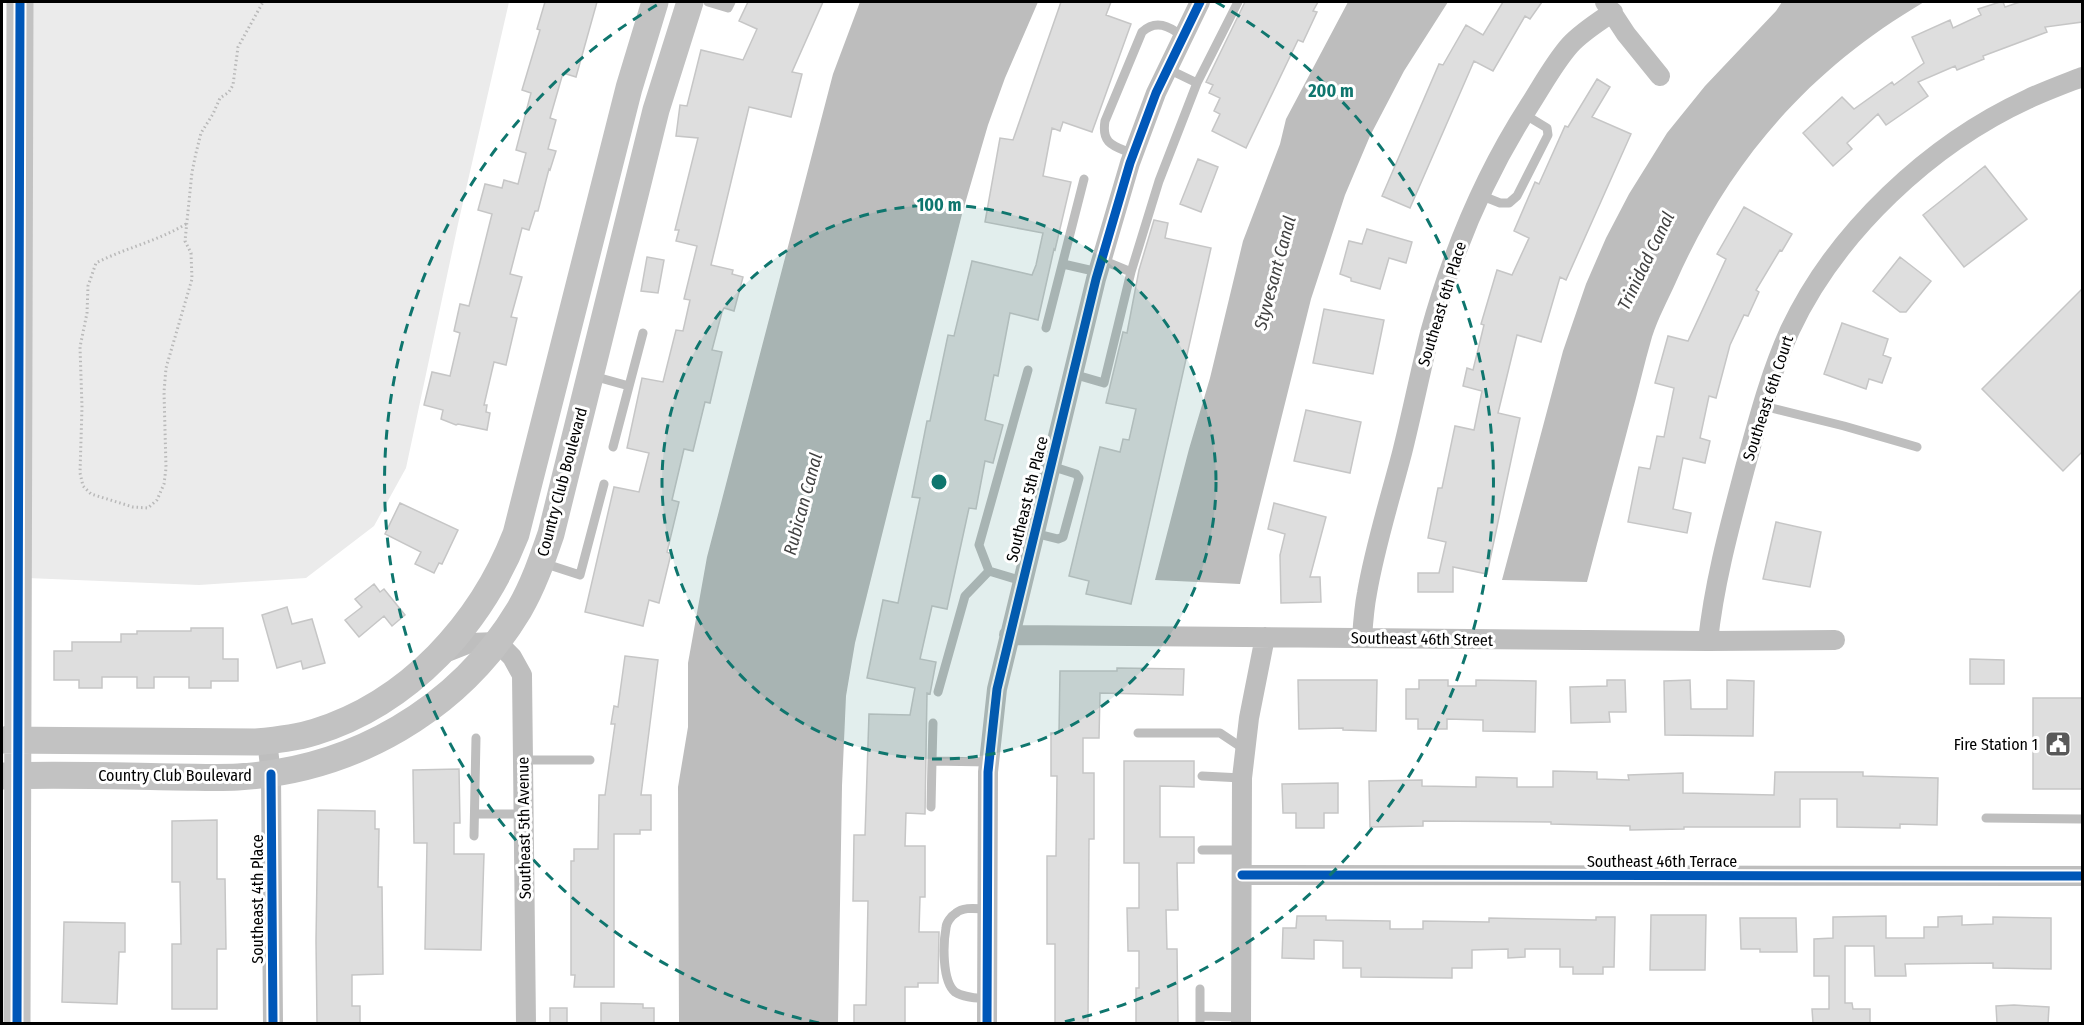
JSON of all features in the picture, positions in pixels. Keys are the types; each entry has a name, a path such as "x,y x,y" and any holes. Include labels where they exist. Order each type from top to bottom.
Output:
{"main road":[{"path":"17,1023 9,877 10,131 20,2"},
{"name":"Country Club Boulevard","path":"9,740 267,741 314,732 342,722 377,705 425,668 466,626 490,591 516,534 592,233 641,46 655,2"},
{"name":"Country Club Boulevard","path":"9,776 236,777 271,774 315,765 357,750 398,730 450,693 478,665 519,609 541,563 551,534 656,110 690,2"},
{"path":"641,46 672,56"},
{"path":"592,233 624,241"}],"street":[{"name":"Southeast 5th Place","path":"987,1023 989,762 997,689 1100,266 1133,154 1182,36 1200,2"},
{"name":"Southeast 6th Place","path":"1362,638 1366,595 1430,334 1455,256 1480,195 1524,114 1571,44 1595,24 1609,7 1626,34 1660,76"},
{"name":"Southeast 6th Court","path":"1708,641 1712,606 1732,519 1763,406 1790,329 1824,272 1851,236 1880,204 1936,155 1980,124 2027,99 2082,77"},
{"name":"Southeast 46th Street","path":"1009,635 1835,640"},
{"path":"1241,1020 1242,778 1244,749 1265,637"},
{"path":"439,655 470,644 497,642"},
{"name":"Southeast 5th Avenue","path":"497,642 512,657 522,675 526,1023"},
{"name":"Southeast 4th Place","path":"267,741 271,774 273,1023"},
{"name":"Southeast 46th Terrace","path":"1242,875 2082,876"}],"lane":[{"path":"708,2 728,8 731,2"},
{"path":"1073,374 1104,383 1131,272 1159,181 1197,83 1238,2"},
{"path":"1133,154 1107,140 1104,132 1105,121 1142,32 1158,24 1168,26 1182,36"},
{"path":"1168,69 1197,83"},
{"path":"1480,195 1500,203 1509,203 1517,196 1548,135 1547,128 1524,114"},
{"path":"1046,328 1084,179"},
{"path":"1063,264 1100,266 1131,272"},
{"path":"613,447 643,333"},
{"path":"989,571 979,545 1028,370"},
{"path":"590,375 629,386"},
{"path":"1763,406 1917,447"},
{"path":"1034,533 1058,539 1063,537 1079,478 1076,474 1050,466"},
{"path":"541,563 580,575 604,484"},
{"path":"989,571 1022,581"},
{"path":"938,692 965,596 989,571"},
{"path":"932,807 933,723"},
{"path":"1138,732 1220,733 1244,749"},
{"path":"474,836 476,738"},
{"path":"523,760 590,760"},
{"path":"932,761 989,762"},
{"path":"1202,776 1242,778"},
{"path":"475,814 524,814"},
{"path":"1986,818 2082,819"},
{"path":"1202,849 1242,850"},
{"path":"987,999 955,992 945,972 946,926 951,918 957,911 988,909"},
{"path":"1200,989 1200,1020 1241,1020"}],"path":[{"path":"186,224 171,234 155,238 96,263 88,286 87,313 80,346 82,407 80,473 83,486 91,494 133,507 148,508 157,500 164,484 166,468 165,368 192,279 191,253 185,241 186,224 192,172 201,132 220,98 229,92 233,85 238,47 263,2"}],"shaded area":[{"path":"30,2 509,2 458,224 406,468 374,526 306,578 199,585 27,578"}],"water":[{"name":"Rubican Canal","path":"860,2 1038,2 1005,78 988,125 962,214 855,643 846,696 838,1023 679,1023 678,787 688,727 688,663 707,557 833,74"},
{"name":"Styvesant Canal","path":"1348,2 1448,2 1404,71 1370,136 1345,195 1311,299 1240,584 1155,580 1210,378 1243,241 1280,144 1286,119"},
{"name":"Trinidad Canal","path":"1782,2 1924,2 1844,57 1809,88 1777,122 1721,196 1697,238 1654,330 1587,582 1502,580 1563,351 1586,284 1606,238 1629,194 1667,133 1705,86"}],"building":[{"path":"545,2 597,2 576,77 563,73 550,118 556,120 548,149 556,151 538,211 535,211 529,230 522,228 510,274 522,277 511,317 517,318 506,365 494,362 484,405 487,405 486,412 490,413 487,430 456,425 441,419 443,410 424,405 432,372 450,376 460,333 454,331 460,304 469,306 492,214 478,210 485,184 502,188 504,180 518,184 526,153 516,150 531,93 522,90 540,30 537,29"},
{"path":"748,2 823,2 792,72 802,74 791,117 749,107 711,265 733,270 732,274 743,277 734,311 724,308 722,312 712,350 722,352 710,403 705,402 693,451 684,449 672,500 679,502 667,552 671,554 659,603 649,600 643,626 585,612 614,487 639,492 649,453 627,448 642,378 663,382 676,330 683,331 690,300 684,299 697,246 676,241 679,230 675,230 698,138 676,136 680,105 687,106 701,50 743,60 757,29 739,21"},
{"path":"1061,2 1111,2 1106,15 1131,24 1092,132 1063,122 1060,131 1052,128 1043,176 1071,182 1038,320 1010,313 998,376 994,375 985,420 1003,425 993,463 985,461 976,509 969,508 947,609 932,606 920,659 936,662 930,694 927,693 925,814 906,813 905,846 925,846 925,897 920,897 919,932 939,932 938,983 918,983 918,987 905,987 905,1023 854,1023 854,1005 866,1005 868,901 853,901 854,835 865,835 869,714 910,715 915,688 867,678 883,600 898,603 920,498 912,497 927,421 930,421 948,335 954,336 972,261 1032,275 1036,265 1043,233 985,222 1000,138 1013,140"},
{"path":"1245,2 1318,2 1313,11 1317,12 1303,42 1298,40 1246,148 1212,131 1220,114 1214,111 1220,98 1209,93 1213,85 1206,82"},
{"path":"1503,2 1542,2 1530,19 1525,16 1493,71 1474,61 1410,208 1382,196 1439,64 1443,65 1466,25 1483,35"},
{"path":"2003,2 2005,7 2020,2 2082,2 2082,22 2045,27 2047,32 1983,56 1984,59 1957,70 1955,66 1918,82 1928,96 1886,125 1878,114 1847,143 1852,149 1833,166 1803,133 1842,97 1854,109 1892,82 1894,85 1924,63 1912,37 1950,20 1953,28 1981,15 1978,9"},
{"path":"1597,79 1610,87 1592,117 1631,134 1566,280 1560,277 1541,342 1517,335 1498,413 1520,418 1487,574 1453,567 1453,592 1418,592 1418,573 1439,573 1446,542 1428,538 1438,488 1442,488 1455,426 1474,430 1482,391 1463,386 1467,368 1473,370 1484,325 1481,324 1497,270 1512,275 1529,238 1514,231 1535,182 1539,184 1565,126 1568,127"},
{"path":"1198,159 1218,167 1201,212 1180,204"},
{"path":"1985,166 2027,219 1964,267 1923,215"},
{"path":"1744,207 1792,234 1756,290 1759,292 1748,316 1744,315 1730,345 1716,398 1709,396 1700,438 1710,441 1705,463 1683,458 1673,509 1691,513 1687,533 1628,522 1639,467 1650,469 1657,436 1664,437 1674,388 1655,383 1668,336 1688,341 1726,259 1717,254"},
{"path":"1154,220 1168,223 1165,238 1211,248 1131,604 1086,594 1089,581 1069,576 1100,447 1120,452 1123,439 1129,440 1136,409 1106,403 1123,332 1127,333 1139,270"},
{"path":"1367,229 1412,242 1406,263 1389,258 1380,289 1351,281 1351,278 1340,274 1349,241 1362,244"},
{"path":"647,257 664,260 658,293 641,291"},
{"path":"1900,257 1931,281 1906,312 1900,312 1873,291"},
{"path":"2082,289 2082,452 2063,471 1982,389"},
{"path":"1324,309 1384,320 1373,374 1313,363"},
{"path":"1842,323 1888,339 1883,355 1891,358 1882,383 1869,379 1866,389 1824,374"},
{"path":"1306,410 1361,422 1350,473 1294,461"},
{"path":"400,503 458,530 442,564 439,563 434,573 415,564 421,552 385,534"},
{"path":"1274,503 1326,517 1310,577 1320,577 1321,602 1281,603 1280,555 1285,534 1268,529"},
{"path":"1776,522 1821,532 1810,587 1763,579"},
{"path":"374,584 380,592 384,589 405,615 392,626 384,616 359,637 345,620 362,607 355,599"},
{"path":"287,607 292,624 312,619 325,663 303,669 301,661 277,668 262,615"},
{"path":"191,628 223,628 223,659 238,659 238,681 211,681 211,688 189,688 189,677 154,677 154,688 137,688 137,677 102,677 102,688 79,688 79,680 54,680 54,651 72,651 72,642 121,642 121,634 137,634 137,631 191,631"},
{"path":"625,656 658,660 641,795 651,795 651,830 640,830 640,834 614,834 614,987 574,987 575,975 571,975 571,861 574,861 574,849 598,849 599,795 605,795 615,724 611,724 614,706 618,707"},
{"path":"1970,659 2004,660 2004,684 1970,684"},
{"path":"1117,668 1184,669 1183,695 1100,693 1099,738 1083,738 1083,773 1094,773 1094,839 1089,839 1088,1023 1055,1023 1055,944 1047,944 1047,856 1056,856 1057,776 1051,776 1051,733 1059,733 1060,671 1117,671"},
{"path":"1298,680 1377,680 1376,731 1343,730 1343,728 1299,729"},
{"path":"1419,680 1448,680 1448,686 1476,686 1476,680 1536,681 1535,732 1483,731 1483,720 1447,719 1447,729 1418,729 1418,719 1406,719 1406,689 1419,689"},
{"path":"1607,680 1625,680 1626,712 1609,712 1610,722 1571,723 1570,687 1607,686"},
{"path":"1690,680 1691,709 1727,709 1727,680 1754,681 1753,736 1665,735 1664,681"},
{"name":"Fire Station 1","path":"2033,698 2082,698 2082,789 2033,789"},
{"path":"1124,761 1194,761 1194,787 1160,786 1160,837 1194,837 1194,863 1177,863 1178,910 1166,910 1167,949 1177,949 1178,1023 1136,1023 1139,951 1128,951 1127,908 1139,908 1139,863 1124,863"},
{"path":"459,769 460,823 454,823 454,854 484,854 481,950 425,949 427,843 414,843 413,770"},
{"path":"1553,771 1597,772 1597,779 1629,780 1628,775 1683,773 1683,793 1774,795 1775,772 1863,772 1863,776 1938,778 1937,825 1900,824 1900,828 1837,827 1837,799 1800,799 1800,827 1684,827 1684,829 1630,830 1630,826 1551,824 1551,822 1423,821 1423,826 1370,827 1369,781 1422,780 1422,786 1476,787 1476,777 1517,778 1517,787 1553,787"},
{"path":"1338,783 1338,813 1324,813 1324,828 1296,828 1296,813 1283,813 1282,784"},
{"path":"318,810 375,811 375,829 379,829 378,887 382,887 383,974 352,975 352,1006 360,1006 360,1023 317,1023"},
{"path":"217,820 217,879 225,879 226,949 217,949 217,1009 172,1009 172,944 181,944 180,882 172,882 172,821"},
{"path":"1651,915 1706,915 1705,970 1650,970"},
{"path":"1297,916 1326,916 1326,920 1390,921 1390,929 1423,929 1423,921 1489,922 1489,918 1596,920 1596,917 1615,917 1614,967 1603,967 1603,974 1573,974 1573,967 1560,967 1560,949 1525,949 1525,957 1508,958 1508,949 1472,950 1472,968 1452,968 1452,978 1361,977 1361,968 1343,968 1343,941 1314,940 1314,959 1282,958 1283,928 1296,928"},
{"path":"1886,916 1886,938 1924,938 1924,927 1938,927 1938,917 1962,916 1962,925 1993,924 1993,917 2051,918 2051,969 1993,968 1993,963 1905,964 1906,976 1875,976 1874,946 1845,946 1845,1003 1852,1003 1853,1009 1870,1009 1870,1023 1813,1023 1812,1009 1829,1009 1829,976 1814,976 1814,939 1833,938 1833,917"},
{"path":"1740,918 1796,918 1797,952 1760,952 1760,949 1741,949"},
{"path":"64,922 125,923 125,952 119,952 117,1004 62,1002"},
{"path":"601,1003 643,1004 643,1008 654,1008 654,1023 601,1023"},
{"path":"1996,1006 2049,1007 2048,1023 1997,1023"},
{"path":"550,1008 567,1008 567,1023 550,1023"}],"cycle path":[{"path":"17,1024 20,2"},
{"path":"987,1024 988,772 997,689 1096,279 1130,163 1156,93 1200,2"},
{"path":"271,774 273,1024"},
{"path":"1242,875 2082,876"}],"place":[{"name":"Fire Station 1","path":"2058,744"}]}
